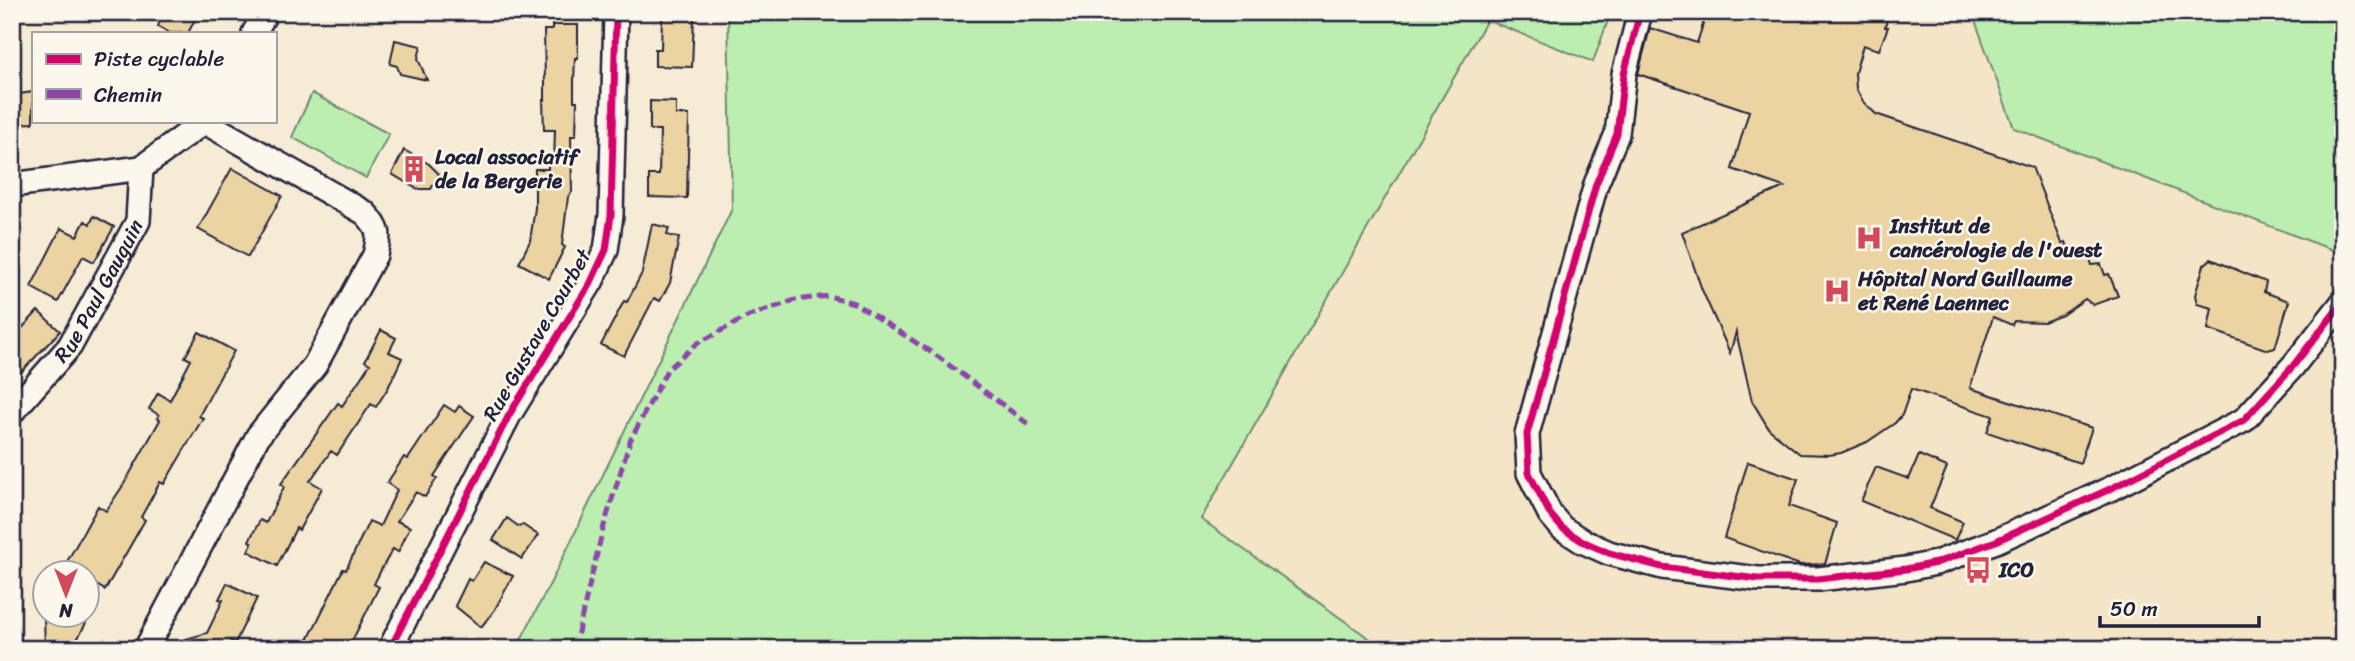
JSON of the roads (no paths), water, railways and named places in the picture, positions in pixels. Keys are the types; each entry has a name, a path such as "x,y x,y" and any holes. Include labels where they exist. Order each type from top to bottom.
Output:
{"street":[{"path":"255,32 266,12"},
{"name":"Rue Gustave Courbet","path":"390,649 509,415 591,282 606,250 611,215 616,12"},
{"path":"1640,12 1624,74 1617,134 1596,184 1527,433 1529,473 1550,514 1562,528 1609,553 1662,566 1758,579 1818,579 1872,574 1936,563 1996,541 2110,489 2244,420 2343,302"},
{"path":"12,184 141,168 204,122"},
{"path":"146,649 258,436 315,365 375,255 378,242 377,227 365,213 207,122"},
{"name":"Rue Paul Gauguin","path":"16,400 70,346 138,221 141,168"}],"place":[{"name":"Local associatif de la Bergerie","path":"414,169"},
{"name":"Institut de cancérologie de l'ouest","path":"1869,238"},
{"name":"Hôpital Nord Guillaume et René Laennec","path":"1837,291"},
{"name":"ICO","path":"1978,570"}]}
